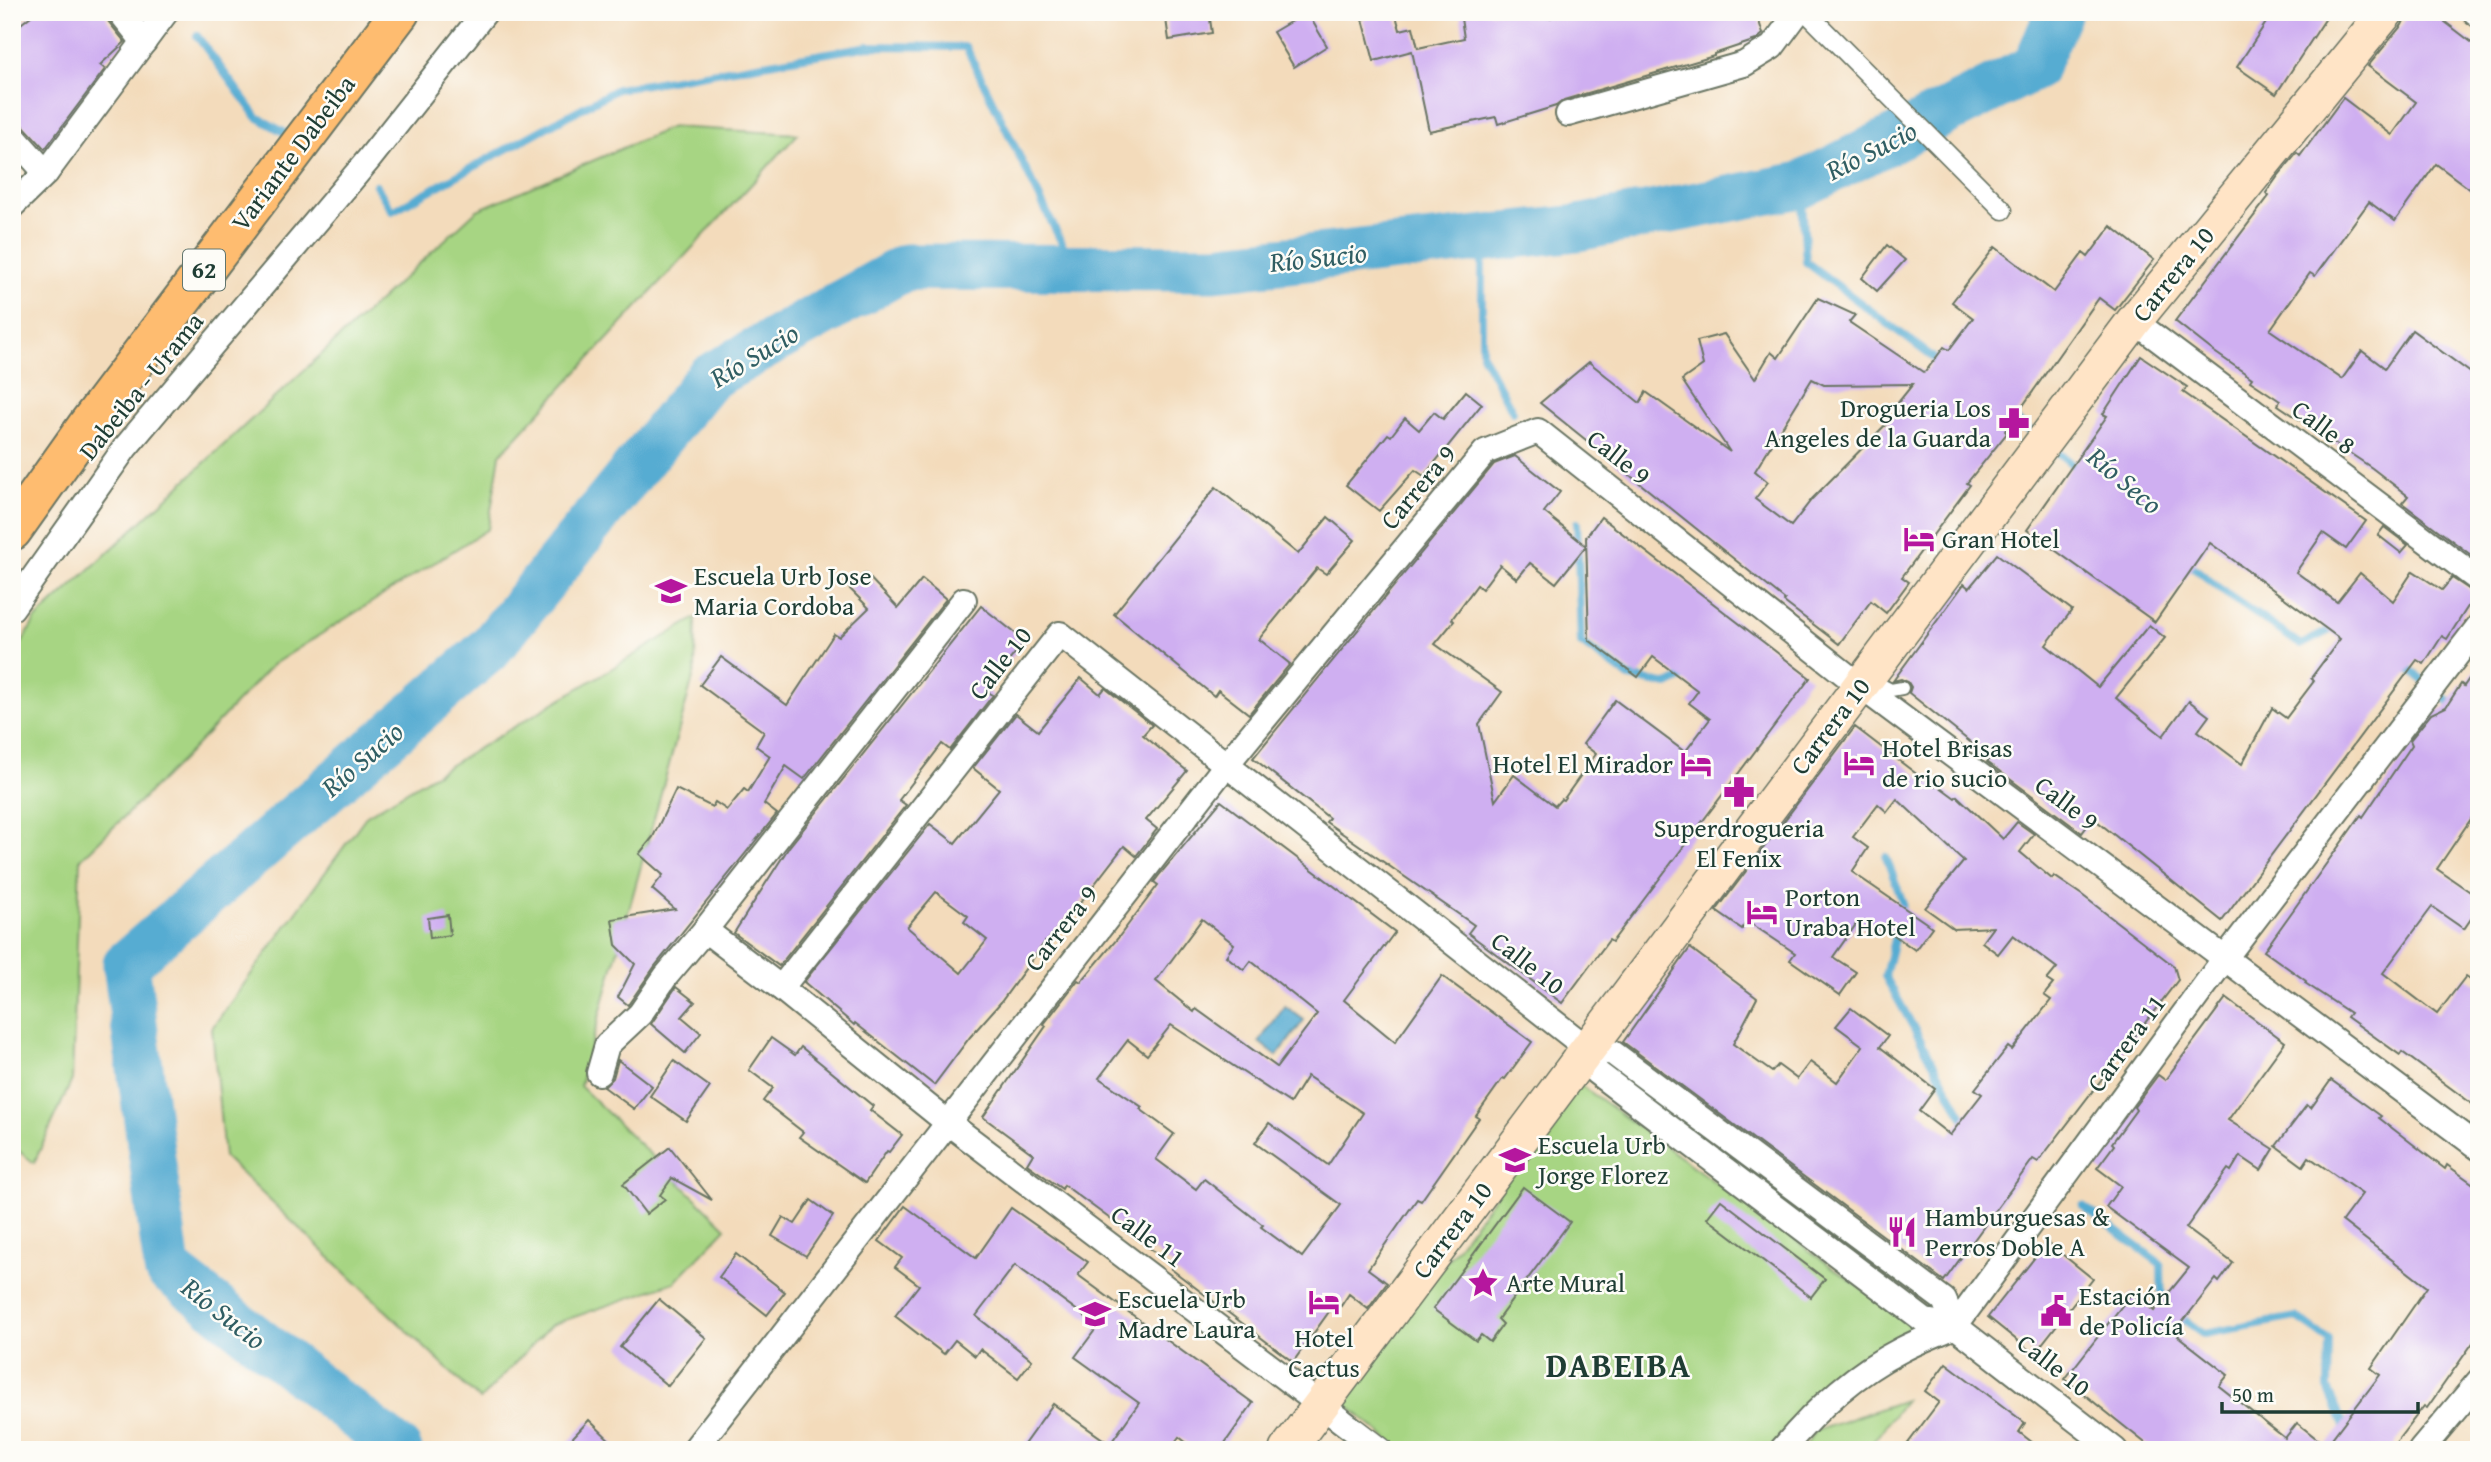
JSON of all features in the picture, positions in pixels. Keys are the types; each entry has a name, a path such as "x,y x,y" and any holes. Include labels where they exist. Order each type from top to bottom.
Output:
{"highway":[{"name":"Variante Dabeiba","path":"12,531 86,427 400,12"}],"main road":[{"name":"Carrera 10","path":"1287,1450 1863,682 1905,636 2134,321 2386,12"}],"street":[{"path":"120,12 144,42"},
{"path":"12,206 46,173 166,12"},
{"name":"Dabeiba - Urama","path":"12,608 125,448 369,159 485,12"},
{"path":"1568,114 1744,64 1772,47 1798,12"},
{"path":"1806,12 2003,209"},
{"path":"12,135 46,173"},
{"name":"Calle 8","path":"2134,321 2479,580"},
{"name":"Calle 9","path":"1485,452 1538,431 1863,682 1892,710 2479,1148"},
{"name":"Carrera 9","path":"694,1450 1226,765 1485,452"},
{"path":"599,1073 607,1045 640,1014 666,976 964,600"},
{"name":"Carrera 11","path":"1782,1450 1805,1421 1850,1382 1901,1350 1955,1326 2225,958 2479,626"},
{"name":"Calle 10","path":"781,988 1060,635 1588,1048 1613,1053 1944,1300 1955,1326 2115,1450"},
{"path":"705,930 947,1122"},
{"name":"Calle 11","path":"947,1122 1380,1450"},
{"path":"2421,1450 2479,1381"}],"green space":[{"path":"672,127 798,134 500,455 488,529 272,665 182,760 80,860 72,1080 34,1163 12,1146 12,660 35,620 477,210"},
{"path":"696,618 695,671 580,1086 726,1228 675,1282 551,1325 480,1400 224,1157 212,1028 367,815"},
{"path":"1579,1084 1918,1329 1791,1422 1769,1450 1400,1450 1342,1401"},
{"path":"1905,1400 1867,1450 1803,1450 1815,1431"}],"water":[{"path":"1285,1006 1304,1020 1277,1056 1259,1042"}],"building":[{"path":"36,12 105,12 108,21 125,42 100,65 105,69 45,149 23,125 12,121 12,31"},
{"path":"1165,12 1209,12 1212,33 1169,40"},
{"path":"1307,12 1327,46 1294,67 1273,32"},
{"path":"1395,12 1400,30 1413,27 1418,48 1464,38 1460,12 1547,12 1549,18 1568,12 1756,12 1763,34 1756,40 1714,56 1564,100 1556,106 1498,124 1496,117 1429,131 1412,51 1374,61 1363,19"},
{"path":"2273,12 2330,12 2276,94 2237,67"},
{"path":"2408,12 2432,12 2479,48 2479,196 2436,164 2395,221 2369,202 2315,276 2310,273 2270,330 2342,379 2362,351 2385,368 2412,330 2479,379 2479,561 2402,503 2408,496 2372,468 2278,405 2280,401 2250,381 2252,378 2175,321 2269,196 2266,193 2278,176 2297,153 2300,156 2343,98 2392,135 2416,102 2368,66 2402,25"},
{"path":"2111,226 2154,260 2115,310 2099,298 2005,431 2007,433 1967,483 1970,485 1902,577 1909,582 1886,613 1871,601 1839,644 1540,403 1589,362 1640,403 1646,392 1730,452 1682,380 1703,365 1697,341 1724,334 1755,379 1771,352 1778,358 1818,298 1855,315 1849,322 1923,372 1944,347 1949,350 1973,318 1952,302 1995,247 2054,292 2083,253 2088,257","holes":["1812,379 1824,385 1913,384 1896,405 1901,409 1812,499 1791,526 1755,499 1768,482 1755,471"]},
{"path":"1887,245 1905,260 1877,291 1862,278"},
{"path":"2141,356 2187,387 2183,392 2366,521 2346,549 2323,533 2296,572 2337,602 2360,573 2393,601 2413,571 2442,590 2452,578 2476,594 2447,639 2442,636 2424,664 2417,660 2222,921 2093,818 2082,833 1987,762 1990,758 1909,693 1911,687 1908,682 1901,679 1893,681 1964,584 1969,588 1997,554 2072,610 2046,645 2098,687 2149,625 2165,638 2116,698 2163,736 2189,701 2209,716 2198,731 2242,764 2272,708 2286,718 2314,681 2311,678 2340,639 2210,543 2155,622 2027,530 2107,416 2103,414"},
{"path":"1466,391 1482,404 1424,476 1415,470 1379,511 1346,485 1388,434 1391,436 1405,418 1419,430 1434,412 1443,419"},
{"path":"1515,456 1560,492 1544,512 1586,546 1556,583 1530,563 1517,579 1500,565 1482,589 1477,585 1452,619 1454,621 1435,644 1502,692 1479,724 1495,801 1514,775 1555,806 1563,800 1596,754 1583,744 1615,700 1685,752 1710,719 1689,703 1698,691 1653,657 1638,677 1589,640 1586,537 1601,517 1810,678 1612,942 1609,940 1562,1003 1468,933 1474,925 1326,822 1329,818 1253,758 1494,464"},
{"path":"1216,487 1298,554 1328,517 1355,540 1326,574 1317,568 1259,639 1290,664 1249,714 1218,690 1214,696 1114,614"},
{"path":"2384,527 2408,545 2401,553 2378,535"},
{"path":"865,573 898,608 922,579 946,599 804,779 786,766 764,804 777,814 655,966 628,1005 618,997 635,964 616,945 612,919 675,909 652,889 663,875 639,854 653,837 676,789 712,807 715,802 727,810 744,789 748,792 770,756 756,746 764,732 700,685 721,657 787,705 834,634 839,637 869,608 849,588"},
{"path":"981,606 1025,641 988,692 993,695 950,750 942,744 899,800 906,805 779,966 734,933 789,847"},
{"path":"2479,664 2479,807 2437,869 2479,898 2479,907 2464,929 2432,907 2383,973 2437,1014 2466,976 2479,985 2479,1109 2402,1052 2400,1055 2347,1017 2350,1013 2264,951 2361,815 2363,817 2412,745 2410,740 2431,714 2446,707 2461,684 2464,686"},
{"path":"1081,678 1100,694 1105,688 1152,725 1143,735 1187,771 1146,820 1157,829 1136,856 1124,846 934,1085 855,1023 854,1025 804,982 930,824 955,843 999,789 973,768 1016,714 1038,731","holes":["936,892 968,916 964,922 987,940 961,973 907,927"]},
{"path":"1855,727 1923,779 1925,777 1955,798 1957,796 2003,839 2017,822 2034,834 2020,852 2052,879 2054,876 2082,895 2174,966 2178,980 2038,1162 2033,1159 1944,1281 1623,1042 1690,948 1757,998 1733,1044 1772,1072 1778,1065 1797,1079 1810,1062 1837,1082 1863,1046 1836,1026 1851,1008 1888,1036 1880,1047 1935,1089 1919,1111 1950,1135 1982,1094 1975,1089 2008,1047 2012,1050 2051,1000 2044,995 2053,984 2047,980 2057,968 2013,935 1998,954 1982,942 1993,927 1954,929 1925,908 1964,861 1897,799 1887,812 1878,804 1853,837 1868,848 1852,872 1932,927 1915,950 1880,925 1873,934 1857,923 1833,957 1856,972 1840,995 1790,960 1795,953 1747,921 1742,929 1716,911"},
{"path":"1221,801 1395,932 1344,1000 1395,1042 1442,976 1532,1042 1476,1116 1479,1118 1421,1201 1417,1199 1368,1269 1387,1283 1368,1309 1349,1294 1341,1306 1336,1302 1293,1362 1171,1269 1174,1266 1064,1185 1062,1189 1027,1164 1033,1154 983,1117 1046,1026 1044,1024 1078,980 1081,982 1118,938 1158,885 1154,882","holes":["1202,919 1234,944 1226,956 1244,970 1251,961 1317,1014 1277,1067 1196,1009 1194,1012 1156,981","1171,1025 1290,1103 1307,1076 1363,1113 1328,1165 1269,1123 1255,1143 1341,1205 1302,1257 1204,1179 1196,1189 1156,1159 1174,1134 1140,1109 1142,1107 1099,1078 1128,1040 1147,1055"]},
{"path":"448,915 450,935 430,938 428,918"},
{"path":"676,987 695,1002 682,1017 701,1033 685,1053 651,1024"},
{"path":"2226,998 2285,1042 2228,1120 2274,1149 2261,1170 2240,1156 2186,1228 2233,1263 2219,1282 2216,1279 2177,1329 2181,1332 2178,1336 2228,1375 2219,1386 2285,1438 2297,1423 2326,1446 2380,1375 2371,1368 2427,1287 2342,1221 2362,1194 2309,1157 2303,1166 2276,1146 2307,1105 2311,1108 2331,1080 2381,1116 2379,1118 2445,1169 2447,1165 2479,1188 2479,1334 2427,1408 2424,1406 2390,1450 2154,1450 2065,1379 2132,1293 2154,1311 2189,1268 2106,1207 2121,1186 2097,1168 2136,1110 2134,1107 2158,1075 2165,1080"},
{"path":"771,1038 795,1055 801,1047 873,1106 870,1110 902,1135 889,1152 887,1151 865,1183 799,1137 803,1132 763,1101 773,1088 749,1070"},
{"path":"618,1060 652,1086 634,1109 604,1087 613,1078"},
{"path":"674,1061 710,1087 686,1121 650,1096"},
{"path":"670,1147 712,1200 672,1178 660,1195 665,1199 646,1214 623,1184"},
{"path":"1523,1187 1570,1222 1498,1319 1503,1324 1490,1342 1481,1335 1476,1341 1433,1309"},
{"path":"811,1200 833,1216 806,1256 772,1236 783,1217 795,1224"},
{"path":"1721,1200 1825,1279 1811,1297 1707,1218"},
{"path":"905,1206 976,1258 1011,1208 1088,1262 1078,1275 1253,1403 1220,1450 1196,1450 1179,1437 1169,1450 1020,1450 1053,1404 1110,1444 1139,1403 1075,1357 1098,1326 1015,1265 976,1316 1032,1360 1018,1378 980,1349 975,1356 955,1340 944,1354 895,1316 919,1285 895,1267 902,1258 879,1241"},
{"path":"2047,1242 2093,1279 2034,1354 1988,1317"},
{"path":"736,1254 785,1292 767,1315 719,1277"},
{"path":"659,1299 706,1338 668,1386 620,1347"},
{"path":"1946,1363 2025,1423 2019,1432 2042,1450 1903,1450 1939,1402 1925,1391"},
{"path":"589,1420 620,1450 561,1450"}],"waterway":[{"name":"Río Sucio","path":"399,1450 167,1269 126,964 489,649 708,378 906,267 1215,268 1578,228 1801,185 2035,67 2059,12"},
{"path":"197,36 257,117 292,137"},
{"path":"376,185 392,211 617,89 869,46 966,47 1074,268"},
{"name":"Río Seco","path":"1801,185 1806,262 1943,365"},
{"path":"1482,238 1482,354 1513,412"},
{"name":"Río Seco","path":"2006,413 2038,437"},
{"name":"Río Seco","path":"2051,447 2079,470"},
{"path":"1577,523 1581,643 1629,677 1668,685 1688,675"},
{"name":"Río Seco","path":"2185,560 2225,593 2301,645 2336,627"},
{"name":"Río Seco","path":"2402,663 2457,708"},
{"path":"1886,857 1903,903 1885,976 1963,1117"},
{"path":"2083,1206 2161,1264 2162,1304 2204,1334 2296,1317 2329,1340 2328,1388 2346,1431"}],"place":[{"name":"Drogueria Los Angeles de la Guarda","path":"2014,423"},
{"name":"Gran Hotel","path":"1919,539"},
{"name":"Escuela Urb Jose Maria Cordoba","path":"671,591"},
{"name":"Hotel Brisas de rio sucio","path":"1859,763"},
{"name":"Hotel El Mirador","path":"1696,764"},
{"name":"Superdrogueria El Fenix","path":"1739,792"},
{"name":"Porton Uraba Hotel","path":"1762,912"},
{"name":"Escuela Urb Jorge Florez","path":"1515,1160"},
{"name":"Hamburguesas & Perros Doble A","path":"1902,1232"},
{"name":"Arte Mural","path":"1483,1283"},
{"name":"Hotel Cactus","path":"1324,1302"},
{"name":"Estación de Policía","path":"2056,1311"},
{"name":"Escuela Urb Madre Laura","path":"1095,1314"}],"district":[{"name":"DABEIBA","path":"1619,1365"}]}
